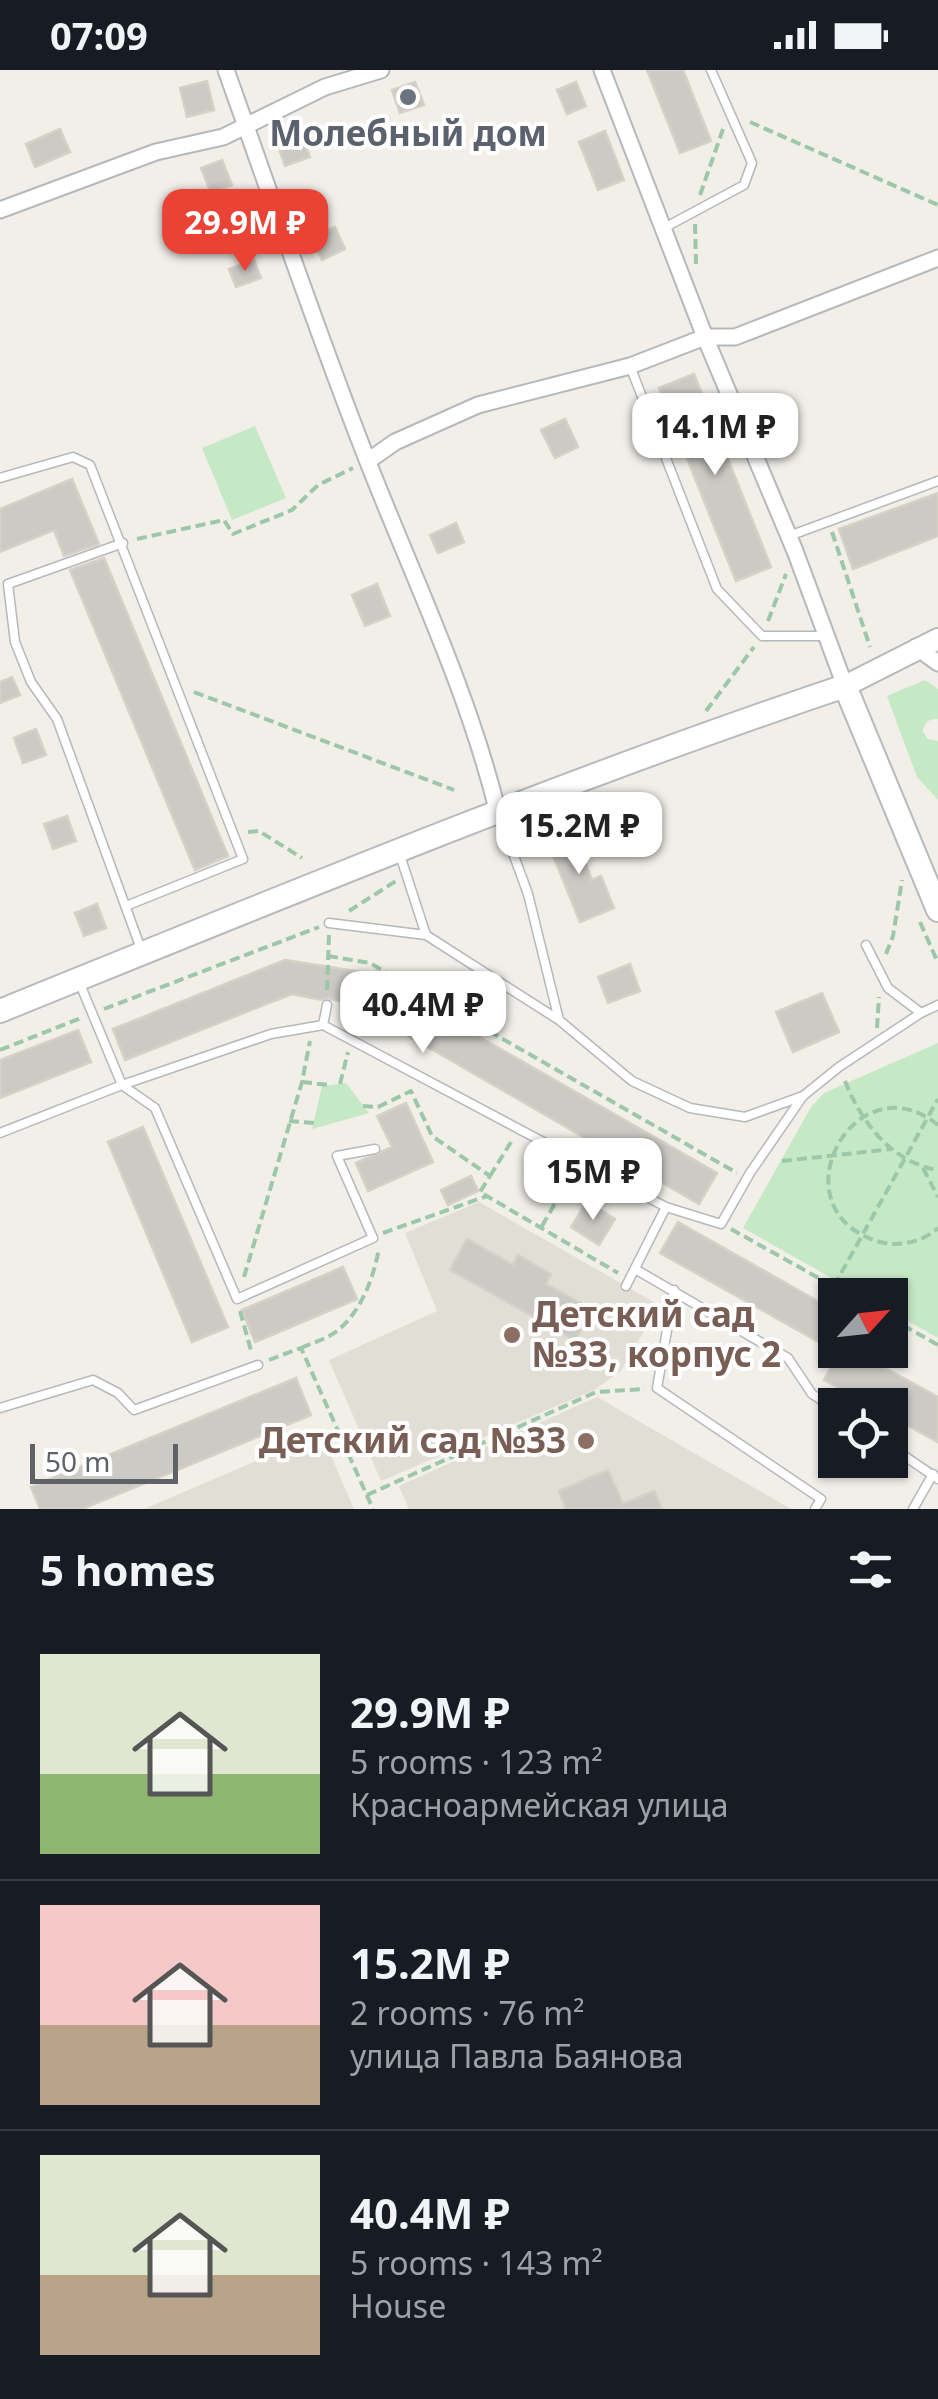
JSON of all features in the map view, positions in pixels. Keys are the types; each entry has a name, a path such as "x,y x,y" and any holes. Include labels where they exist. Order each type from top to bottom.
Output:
{"main road":[{"path":"0,1011 713,730 845,686 938,910"}],"street":[{"path":"226,70 312,316 437,627 489,776 498,814"},
{"path":"0,210 156,152 222,136 325,87 381,70"},
{"path":"602,70 704,337 789,536 845,686 938,638"},
{"path":"368,461 395,442 478,405 630,366 704,337 735,337 938,258"},
{"path":"916,647 938,663"}],"lane":[{"path":"663,228 744,185 752,163 711,70"},
{"path":"630,366 717,590 762,636 826,636"},
{"path":"0,478 73,456 90,465 244,859 126,906"},
{"path":"789,536 938,481"},
{"path":"122,542 4,585 14,642 30,682 57,720 143,953"},
{"path":"498,814 532,908 560,1020"},
{"path":"399,851 426,935"},
{"path":"329,924 426,935 560,1020 632,1081 690,1108 745,1118 803,1096"},
{"path":"866,945 888,988 921,1013"},
{"path":"78,980 122,1085 155,1108 237,1299 378,1236 338,1156 375,1149"},
{"path":"0,1133 122,1085 271,1034 323,1025 666,1207 721,1224 803,1096 839,1067 938,1004"},
{"path":"323,1025 327,1005"},
{"path":"628,1283 666,1207"},
{"path":"635,1269 788,1358 818,1398"},
{"path":"674,1290 657,1388 821,1498 815,1509"},
{"path":"0,1408 93,1380 118,1393 134,1410 258,1365"},
{"path":"908,1458 935,1476 913,1509"}],"path":[{"path":"730,113 938,205"},
{"path":"122,542 224,520 233,534 292,510 318,485 368,461"},
{"path":"828,523 870,647"},
{"path":"176,685 454,790"},
{"path":"234,832 260,832 302,858"},
{"path":"0,1050 329,924 404,876"},
{"path":"327,1005 328,956 370,962 747,1179"},
{"path":"340,1084 352,1038"},
{"path":"839,1067 864,1116 892,1150 904,1160 938,1170"},
{"path":"302,1082 329,1086"},
{"path":"364,1106 378,1107 411,1092 432,1136 490,1176"},
{"path":"838,1278 938,1100"},
{"path":"938,1125 907,1110 885,1109 864,1116 843,1132 830,1156 827,1178 832,1202 844,1221 862,1236 885,1244 909,1243 938,1228"},
{"path":"289,1121 314,1123"},
{"path":"518,1131 480,1192 542,1226 628,1283"},
{"path":"782,1161 892,1150"},
{"path":"542,1226 578,1162"},
{"path":"923,1168 938,1198"},
{"path":"301,1348 335,1333 352,1316 370,1282 378,1236 487,1196"},
{"path":"721,1224 819,1278"},
{"path":"908,1328 938,1345"},
{"path":"367,1495 596,1392 657,1388"}],"shaded area":[{"name":"Детский сад №33, корпус 2","path":"479,1202 659,1305 621,1371 594,1390 381,1481 329,1360 437,1311 405,1233"},
{"name":"Детский сад №33","path":"597,1397 791,1509 409,1509 399,1486"},
{"path":"321,1433 354,1509 144,1509"}],"green space":[{"path":"255,426 286,498 232,520 202,448"},
{"path":"925,680 938,689 938,719 927,722 923,732 928,739 938,741 938,800 917,777 887,696"},
{"path":"938,1043 938,1338 908,1321 908,1278 832,1278 743,1228 811,1107 824,1093"},
{"path":"346,1083 369,1113 312,1129 322,1086"}],"building":[{"path":"647,70 683,70 711,141 680,153"},
{"path":"207,81 214,110 187,117 180,88"},
{"name":"Молебный дом","path":"415,82 424,105 400,113 392,90"},
{"path":"576,82 586,106 567,114 557,90"},
{"path":"60,129 70,152 35,167 26,144"},
{"path":"605,131 624,180 598,190 579,142"},
{"path":"302,134 310,157 285,166 277,143"},
{"path":"222,160 232,185 211,193 201,168"},
{"path":"335,227 345,249 322,260 312,238"},
{"path":"254,260 261,278 236,287 229,269"},
{"path":"694,374 771,567 736,581 659,388"},
{"path":"565,419 578,447 555,458 541,430"},
{"path":"72,479 99,544 64,556 54,530 0,552 0,509"},
{"path":"938,493 938,536 853,569 839,529"},
{"path":"456,523 464,542 438,553 430,535"},
{"path":"104,558 228,856 195,870 70,570"},
{"path":"377,584 390,616 365,626 352,595"},
{"path":"12,677 20,695 0,703 0,682"},
{"path":"36,729 46,755 23,763 14,738"},
{"path":"67,816 76,841 53,849 44,824"},
{"path":"571,828 592,880 601,876 614,908 580,922 546,838"},
{"path":"97,904 106,928 84,936 75,913"},
{"path":"285,960 368,973 717,1173 699,1204 357,1006 328,998 292,994 125,1060 113,1029"},
{"path":"630,964 640,991 608,1003 598,977"},
{"path":"822,993 839,1032 793,1052 776,1012"},
{"path":"78,1030 91,1062 0,1098 0,1060"},
{"path":"406,1103 433,1162 368,1191 356,1163 392,1147 377,1116"},
{"path":"143,1127 228,1327 192,1342 108,1142"},
{"path":"471,1176 478,1191 448,1205 441,1190"},
{"path":"587,1201 615,1219 599,1245 571,1227"},
{"path":"678,1222 818,1301 818,1341 660,1253"},
{"path":"467,1239 513,1265 518,1255 551,1274 546,1284 593,1310 575,1340 450,1270"},
{"path":"343,1267 357,1299 255,1342 242,1310"},
{"path":"830,1368 885,1368 938,1397 938,1442 908,1426 908,1388 839,1388 824,1380"},
{"path":"296,1378 311,1415 82,1509 40,1509 31,1487"},
{"path":"608,1470 623,1504 654,1491 662,1509 566,1509 559,1491"}],"place":[{"name":"Молебный дом","path":"408,97"},
{"name":"Детский сад №33, корпус 2","path":"512,1335"},
{"name":"Детский сад №33","path":"586,1441"}]}
